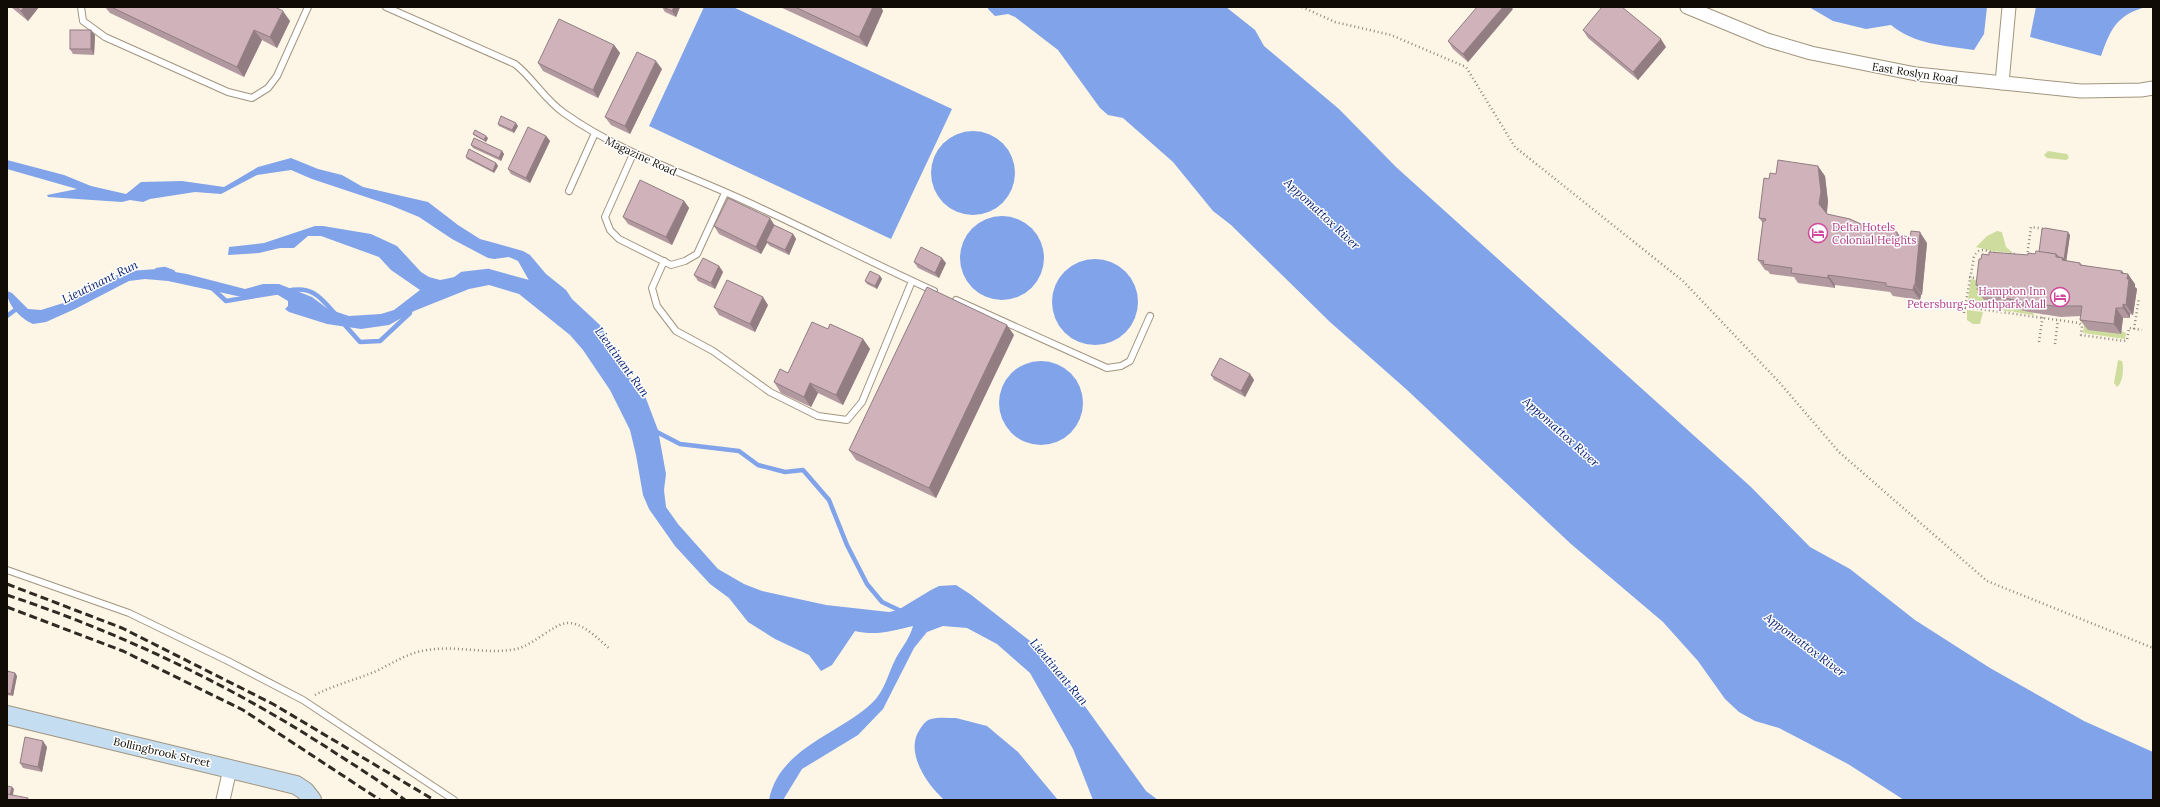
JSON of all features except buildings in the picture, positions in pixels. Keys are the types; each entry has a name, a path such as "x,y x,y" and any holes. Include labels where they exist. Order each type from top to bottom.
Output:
{"street":[{"name":"East Roslyn Road","path":"1687,7 1767,40 1811,53 1916,74 2081,91 2142,90 2153,88"},
{"path":"2002,83 2009,7"},
{"name":"Bollingbrook Street","path":"7,715 296,785 305,790 312,800"},
{"path":"224,800 230,769"}],"lane":[{"path":"81,7 83,21 105,37 228,92 252,98 268,88 277,76 308,7"},
{"name":"Magazine Road","path":"386,7 515,64 525,72 552,103 595,133 632,154 725,193 941,294"},
{"path":"569,191 595,133"},
{"path":"632,154 605,217 610,230 619,239 671,265 685,261 697,254 725,193"},
{"path":"664,261 652,288 657,306 676,331 713,352 770,392 818,416 847,420 862,402 912,281"},
{"path":"948,297 1107,368 1121,366 1130,361 1150,316"},
{"path":"7,570 129,613 228,660 303,700 454,800"}],"path":[{"path":"1302,7 1335,22 1391,35 1466,67 1515,147 1682,281 1779,382 1839,452 1987,581 2153,648"},
{"path":"2027,256 2031,227 2045,229"},
{"path":"1964,313 1972,260 1978,250 2019,255"},
{"path":"2023,256 2034,257"},
{"path":"1969,277 1985,280"},
{"path":"2134,329 2139,298"},
{"path":"1965,307 2081,324 2081,334 2083,335 2124,341 2127,340 2129,328 2142,330"},
{"path":"2039,342 2043,314"},
{"path":"2055,344 2058,320"},
{"path":"303,700 376,671 408,655 427,650 460,648 503,651 517,649 530,644 558,626 566,623 576,624 583,627 610,649"}],"green space":[{"path":"2048,151 2067,154 2069,158 2066,160 2047,158 2044,155"},
{"path":"1997,231 2002,232 2006,247 2013,253 1991,251 1976,247 1987,236"},
{"path":"1971,279 1980,281 1991,303 2012,306 2034,313 2033,315 2014,312 2012,310 2011,312 2001,310 2001,307 1995,306 1994,309 1967,306"},
{"path":"1967,310 1983,312 1980,324 1973,324 1967,320"},
{"path":"2081,315 2126,333 2125,339 2083,333 2084,325 2080,321"},
{"path":"2118,360 2122,361 2123,371 2121,382 2117,387 2114,383"}],"water":[{"path":"704,7 733,7 952,109 891,239 649,126"},
{"name":"Appomattox River","path":"988,7 1226,7 1255,30 1264,46 1339,109 1396,167 1751,487 1810,547 1850,569 1915,620 1990,668 2084,721 2153,752 2153,800 1904,800 1848,764 1779,728 1755,721 1739,712 1725,699 1698,661 1663,622 1571,544 1406,389 1330,322 1231,225 1213,211 1173,162 1123,118 1108,115 1100,108 1058,50 1015,17 1008,14 995,16 988,9"},
{"path":"1809,7 1987,7 1984,34 1974,50 1920,40 1909,36 1891,25 1866,29 1833,21"},
{"path":"2036,7 2146,7 2128,14 2116,24 2108,38 2101,56 2030,37"},
{"path":"973,131 989,134 996,138 1008,150 1012,157 1015,173 1012,189 1008,196 996,208 989,212 973,215 957,212 950,208 938,196 934,189 931,173 934,157 938,150 950,138 957,134"},
{"path":"291,158 318,169 342,175 363,187 428,202 458,225 480,239 523,251 530,255 546,274 566,290 572,299 601,326 626,372 645,396 658,430 666,474 664,490 666,507 678,524 718,569 744,584 762,591 826,605 889,612 898,610 939,586 956,585 970,594 1048,655 1146,791 1158,800 1093,800 1073,749 1030,673 997,644 967,628 943,626 927,632 914,648 883,709 858,735 802,769 783,800 769,800 775,782 785,767 797,755 872,703 880,693 913,626 877,633 855,631 832,665 821,671 809,655 775,639 748,622 729,598 710,584 675,546 649,509 643,495 630,430 610,390 583,350 570,335 519,294 489,285 469,289 414,311 389,325 361,329 327,324 289,312 285,309 288,306 288,301 273,292 251,299 168,281 145,279 129,281 46,322 33,324 19,315 9,301 7,291 12,293 28,309 41,310 73,300 112,277 129,271 157,269 187,274 245,289 263,284 279,284 312,297 328,309 349,316 381,314 394,310 420,290 391,270 379,257 321,236 308,236 294,248 280,248 259,253 228,255 229,247 264,243 315,226 371,234 397,246 421,272 429,277 440,280 475,273 489,272 531,284 518,261 509,257 494,259 488,258 452,239 419,217 390,205 312,179 291,170 257,175 221,194 195,192 150,199 143,202 130,200 122,202 48,197 47,195 77,189 7,169 7,160 64,175 91,186 126,194 141,182 182,181 224,187 258,167"},
{"path":"1002,216 1018,219 1032,228 1041,242 1044,258 1041,274 1032,288 1018,297 1002,300 986,297 972,288 963,274 960,258 963,242 972,228 986,219"},
{"path":"1095,259 1111,263 1125,272 1134,286 1138,302 1134,318 1125,332 1111,341 1095,345 1079,341 1065,332 1056,318 1052,302 1056,286 1065,272 1079,263"},
{"path":"1033,361 1049,361 1065,368 1076,379 1083,395 1083,411 1080,419 1071,433 1065,438 1049,445 1033,445 1017,438 1006,427 999,411 999,395 1006,379 1017,368"},
{"path":"956,718 987,726 1018,752 1058,800 944,800 925,777 920,767 916,757 916,738 922,726 931,719"}],"waterway":[{"name":"Lieutinant Run","path":"157,270 165,269 173,272"},
{"name":"Lieutinant Run","path":"454,280 462,274 488,271 535,284"},
{"name":"Lieutinant Run","path":"211,287 226,301 280,292"},
{"name":"Lieutinant Run","path":"287,291 304,290 316,294 337,316"},
{"name":"Lieutinant Run","path":"7,316 19,307"},
{"name":"Lieutinant Run","path":"343,323 360,342 380,341 410,313"},
{"name":"Lieutinant Run","path":"655,431 680,444 739,451 758,465 785,472 803,470 829,500 847,545 867,584 882,602 903,612"}],"railway":[{"path":"7,584 122,628 273,704 434,800"},
{"path":"7,595 51,610 137,645 220,685 301,731 373,777 405,800"},
{"path":"7,607 123,651 243,710 380,800"}],"place":[{"name":"Delta Hotels Colonial Heights","path":"1818,233"},
{"name":"Hampton Inn Petersburg-Southpark Mall","path":"2060,297"}]}
